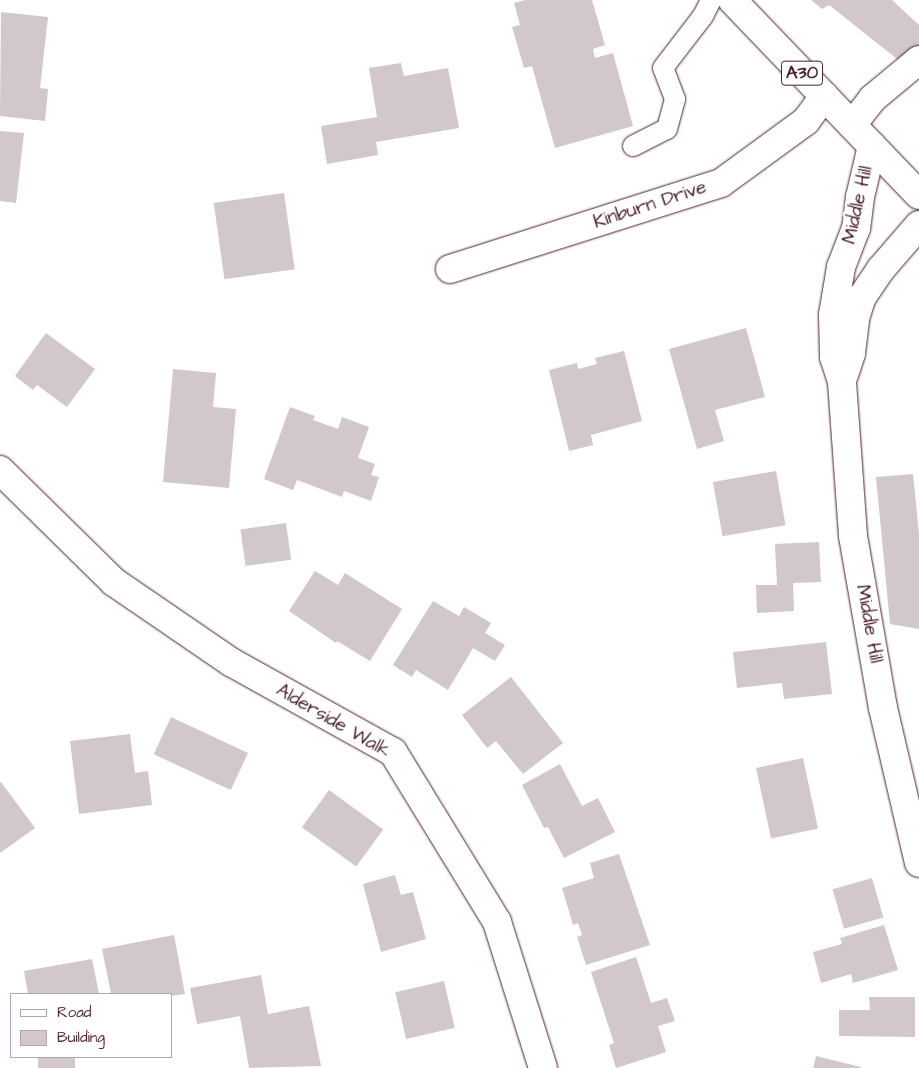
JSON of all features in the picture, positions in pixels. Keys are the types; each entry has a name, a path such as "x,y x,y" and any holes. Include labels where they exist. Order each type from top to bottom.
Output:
{"street":[{"name":"A30","path":"732,0 919,195"},
{"path":"852,125 872,99 919,60"},
{"name":"Kinburn Drive","path":"450,270 721,183 806,121 824,96"},
{"name":"Middle Hill","path":"872,146 860,197 856,228 842,267 833,315 834,357 842,382 853,536 883,708 919,863"},
{"name":"Middle Hill","path":"842,382 851,354 856,315 862,297 880,270 919,225"},
{"name":"Alderside Walk","path":"0,470 114,582 231,662 393,752 497,922 543,1068"}],"lane":[{"path":"633,146 667,129 675,99 663,68 703,16 711,0"}],"building":[{"path":"525,0 592,0 605,45 593,49 595,58 613,53 633,126 555,148 532,66 524,68 512,27 520,25 514,3"},
{"path":"811,0 892,0 919,25 919,51 906,66 829,5 822,9"},
{"path":"1,12 48,17 40,88 48,89 45,121 0,116"},
{"path":"401,63 404,76 448,68 459,128 376,142 378,155 327,164 321,126 377,117 369,68"},
{"path":"0,131 24,133 16,203 0,201"},
{"path":"284,193 295,269 224,279 214,203"},
{"path":"746,328 765,397 715,410 724,441 697,449 669,349"},
{"path":"46,333 95,369 67,407 37,385 33,390 15,376"},
{"path":"624,351 642,421 591,435 593,445 569,451 549,370 577,363 578,369 597,364 595,358"},
{"path":"173,369 216,373 213,407 236,409 229,488 163,482"},
{"path":"290,407 315,416 313,420 338,429 342,417 369,427 358,458 375,464 371,475 379,477 371,501 344,491 342,497 297,480 293,490 264,479"},
{"path":"776,471 786,525 723,536 713,482"},
{"path":"913,474 919,534 919,629 890,624 876,477"},
{"path":"286,523 291,560 246,566 240,529"},
{"path":"819,542 821,582 793,583 794,611 757,613 756,585 777,585 775,544"},
{"path":"315,571 338,585 345,573 402,609 370,661 337,641 336,643 289,611"},
{"path":"433,601 459,616 464,607 491,623 485,633 505,645 495,661 473,648 448,690 416,670 412,677 393,665"},
{"path":"826,642 832,694 784,699 782,683 737,688 733,652"},
{"path":"511,677 563,743 523,774 496,741 487,748 462,715"},
{"path":"171,717 248,753 231,790 154,754"},
{"path":"130,734 135,773 148,771 152,805 79,814 70,741"},
{"path":"803,758 818,828 771,838 756,768"},
{"path":"560,764 582,806 598,798 615,832 564,858 548,827 544,828 522,785"},
{"path":"0,783 35,828 0,853"},
{"path":"329,790 383,829 356,867 302,827"},
{"path":"619,854 650,945 586,965 577,937 582,935 578,923 573,925 562,888 594,878 590,863"},
{"path":"395,875 401,895 413,892 426,939 381,952 363,884"},
{"path":"872,878 883,917 844,929 833,889"},
{"path":"884,925 898,970 853,983 851,974 821,983 813,952 842,944 840,938"},
{"path":"174,935 185,994 172,996 172,993 111,993 102,949"},
{"path":"636,957 651,1003 667,998 675,1021 658,1026 666,1052 616,1068 609,1045 614,1043 591,972"},
{"path":"92,959 99,993 28,993 24,971"},
{"path":"261,975 268,1014 309,1006 321,1066 249,1068 240,1016 197,1024 190,988"},
{"path":"444,981 455,1028 406,1039 395,992"},
{"path":"869,997 915,997 915,1037 839,1036 839,1010 870,1010"},
{"path":"816,1056 861,1067 861,1068 813,1068"},
{"path":"38,1058 75,1058 75,1068 38,1068"}]}
